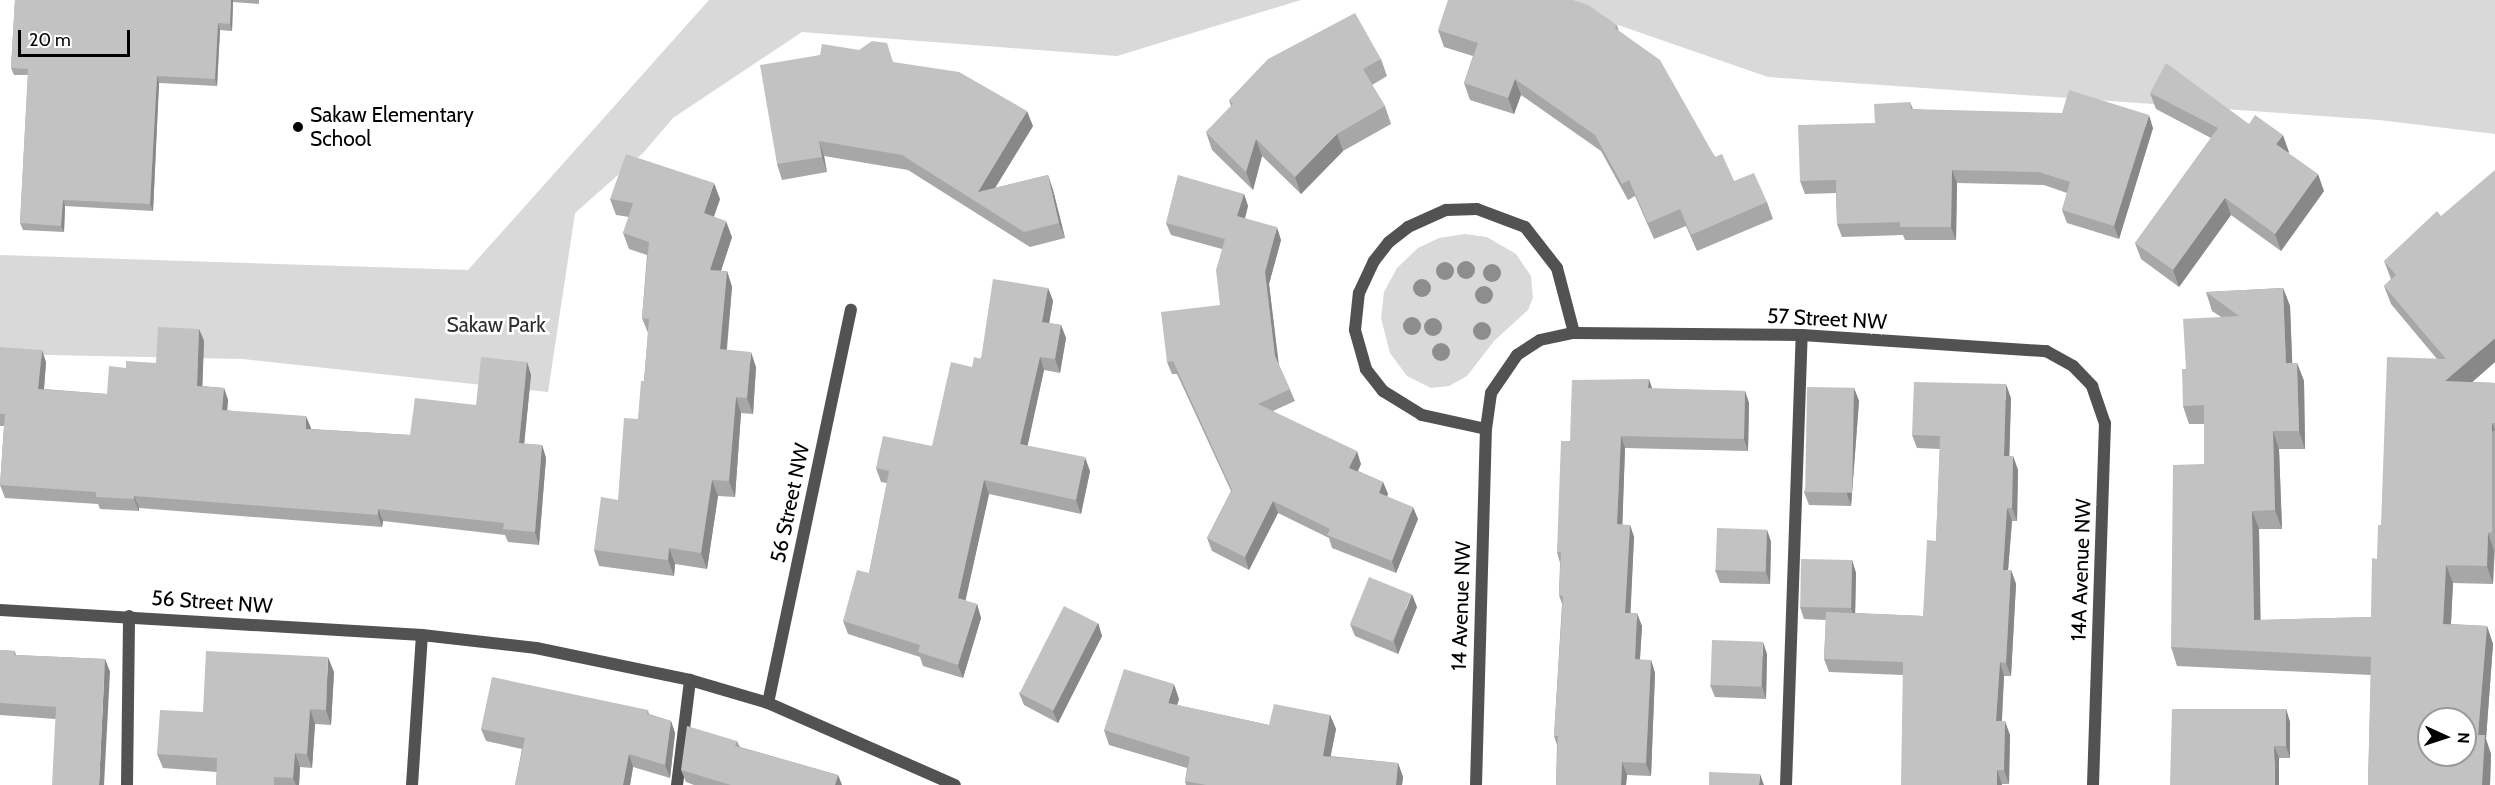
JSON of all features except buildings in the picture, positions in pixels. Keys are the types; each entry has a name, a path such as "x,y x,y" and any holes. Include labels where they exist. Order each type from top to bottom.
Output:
{"street":[{"path":"1486,429 1422,415 1383,391 1366,369 1355,330 1359,292 1374,261 1389,242 1427,217 1461,209 1496,214 1525,227 1545,249 1564,287 1574,333"},
{"name":"56 Street NW","path":"768,703 851,310"},
{"name":"57 Street NW","path":"1491,393 1505,369 1523,351 1540,340 1574,333 1802,335 2046,351 2073,366"},
{"path":"1786,785 1802,335"},
{"name":"14A Avenue NW","path":"2073,366 2092,386 2105,423 2093,785"},
{"name":"14 Avenue NW","path":"1476,785 1486,429 1491,393"},
{"name":"56 Street NW","path":"0,610 422,635 536,648 690,680 768,703 951,784"},
{"path":"127,785 129,616"},
{"path":"412,785 422,635"},
{"path":"677,785 690,680"}],"green space":[{"name":"Sakaw Park","path":"709,0 1301,0 1117,56 802,32 673,118 643,153 575,213 548,392 243,359 0,354 0,255 468,270"},
{"path":"1546,0 2495,0 2495,134 2379,120 1768,77"},
{"path":"1465,234 1487,237 1516,254 1531,276 1533,298 1528,310 1494,341 1467,376 1449,386 1431,388 1407,376 1390,353 1381,318 1384,292 1397,268 1418,248 1439,238"}],"place":[{"name":"Sakaw Elementary School","path":"298,127"}]}
